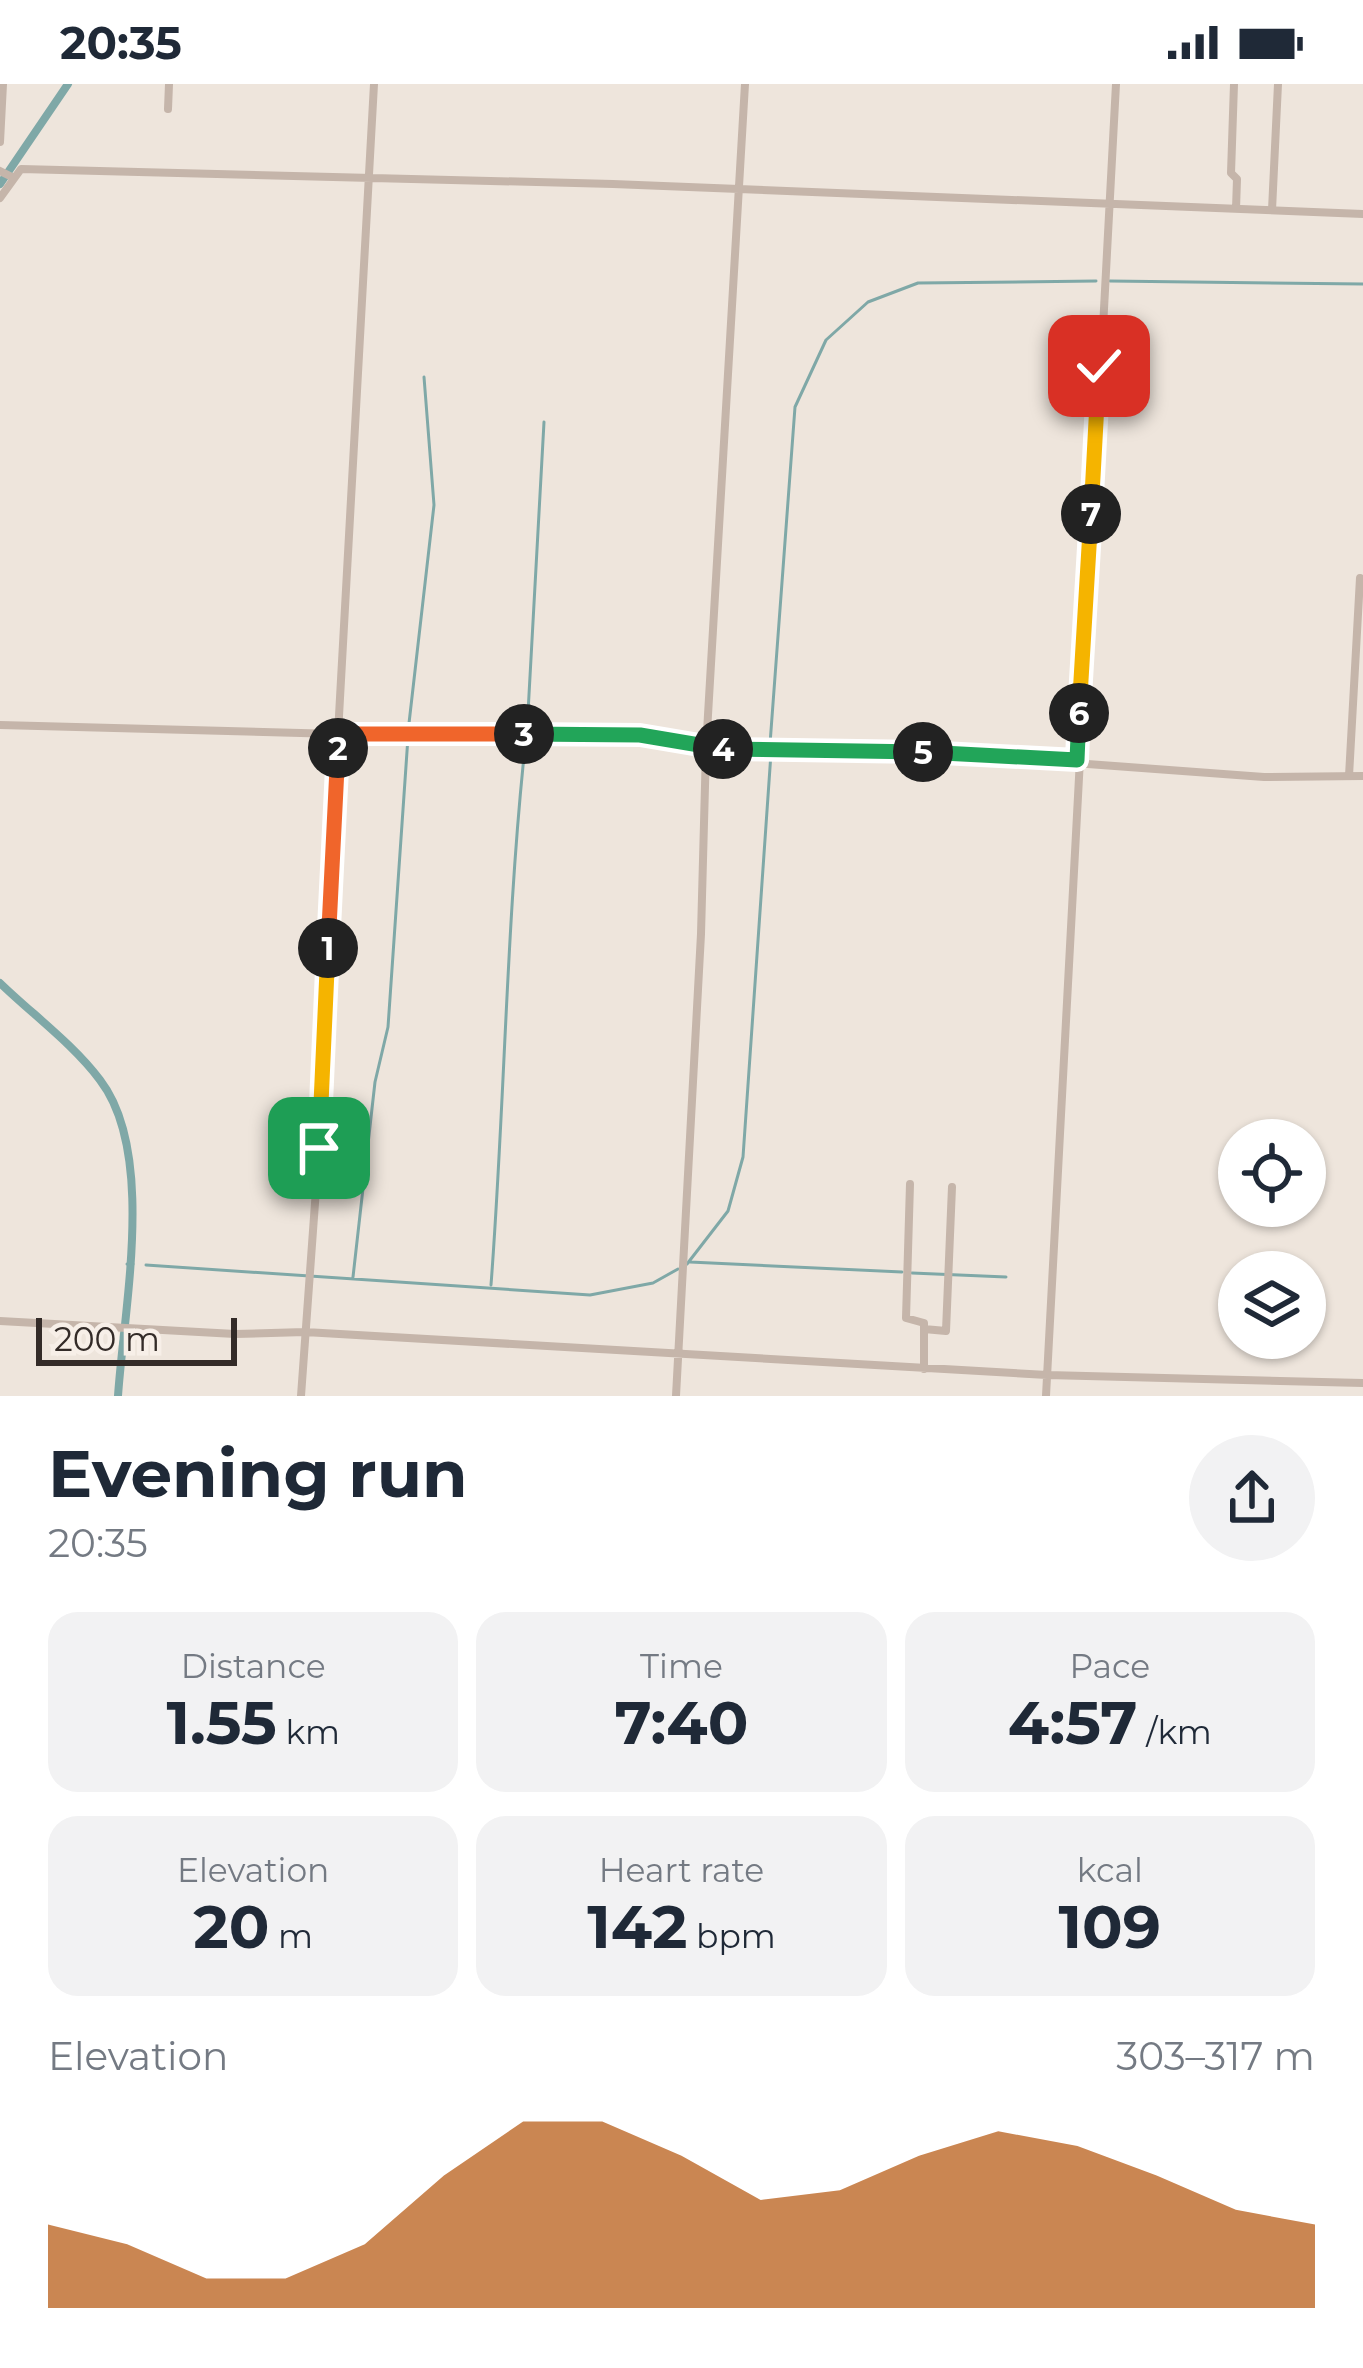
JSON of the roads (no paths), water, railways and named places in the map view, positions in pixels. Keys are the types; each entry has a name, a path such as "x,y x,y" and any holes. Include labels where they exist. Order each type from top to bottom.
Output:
{"street":[{"path":"0,142 3,84"},
{"path":"168,110 169,84"},
{"path":"301,1396 374,84"},
{"path":"676,1396 701,934 706,748 745,84"},
{"path":"1046,1396 1116,84"},
{"path":"1234,84 1231,172 1237,179 1236,209"},
{"path":"1272,211 1278,84"},
{"path":"0,198 5,173 21,169 737,189 1363,214"},
{"path":"1349,776 1360,578"},
{"path":"0,724 338,734 640,735 706,748 1077,760 1264,777 1363,776"},
{"path":"910,1184 906,1318 924,1323 923,1369"},
{"path":"924,1329 946,1330 952,1187"},
{"path":"0,1321 132,1330 305,1332 1047,1375 1363,1383"}],"waterway":[{"path":"0,184 68,84"},
{"path":"770,744 795,407 826,340 868,302 918,283 1096,281"},
{"path":"1110,281 1363,284"},
{"path":"408,732 434,505 424,377"},
{"path":"527,731 544,422"},
{"path":"353,1277 375,1082 388,1027 408,737"},
{"path":"491,1285 526,737"},
{"path":"687,1264 728,1211 743,1157 771,753"},
{"path":"0,983 89,1067 117,1111 132,1189 130,1276 118,1396"},
{"path":"690,1262 902,1272"},
{"path":"127,1264 133,1264"},
{"path":"146,1265 590,1295 653,1283 678,1269"},
{"path":"912,1273 1006,1277"}]}
